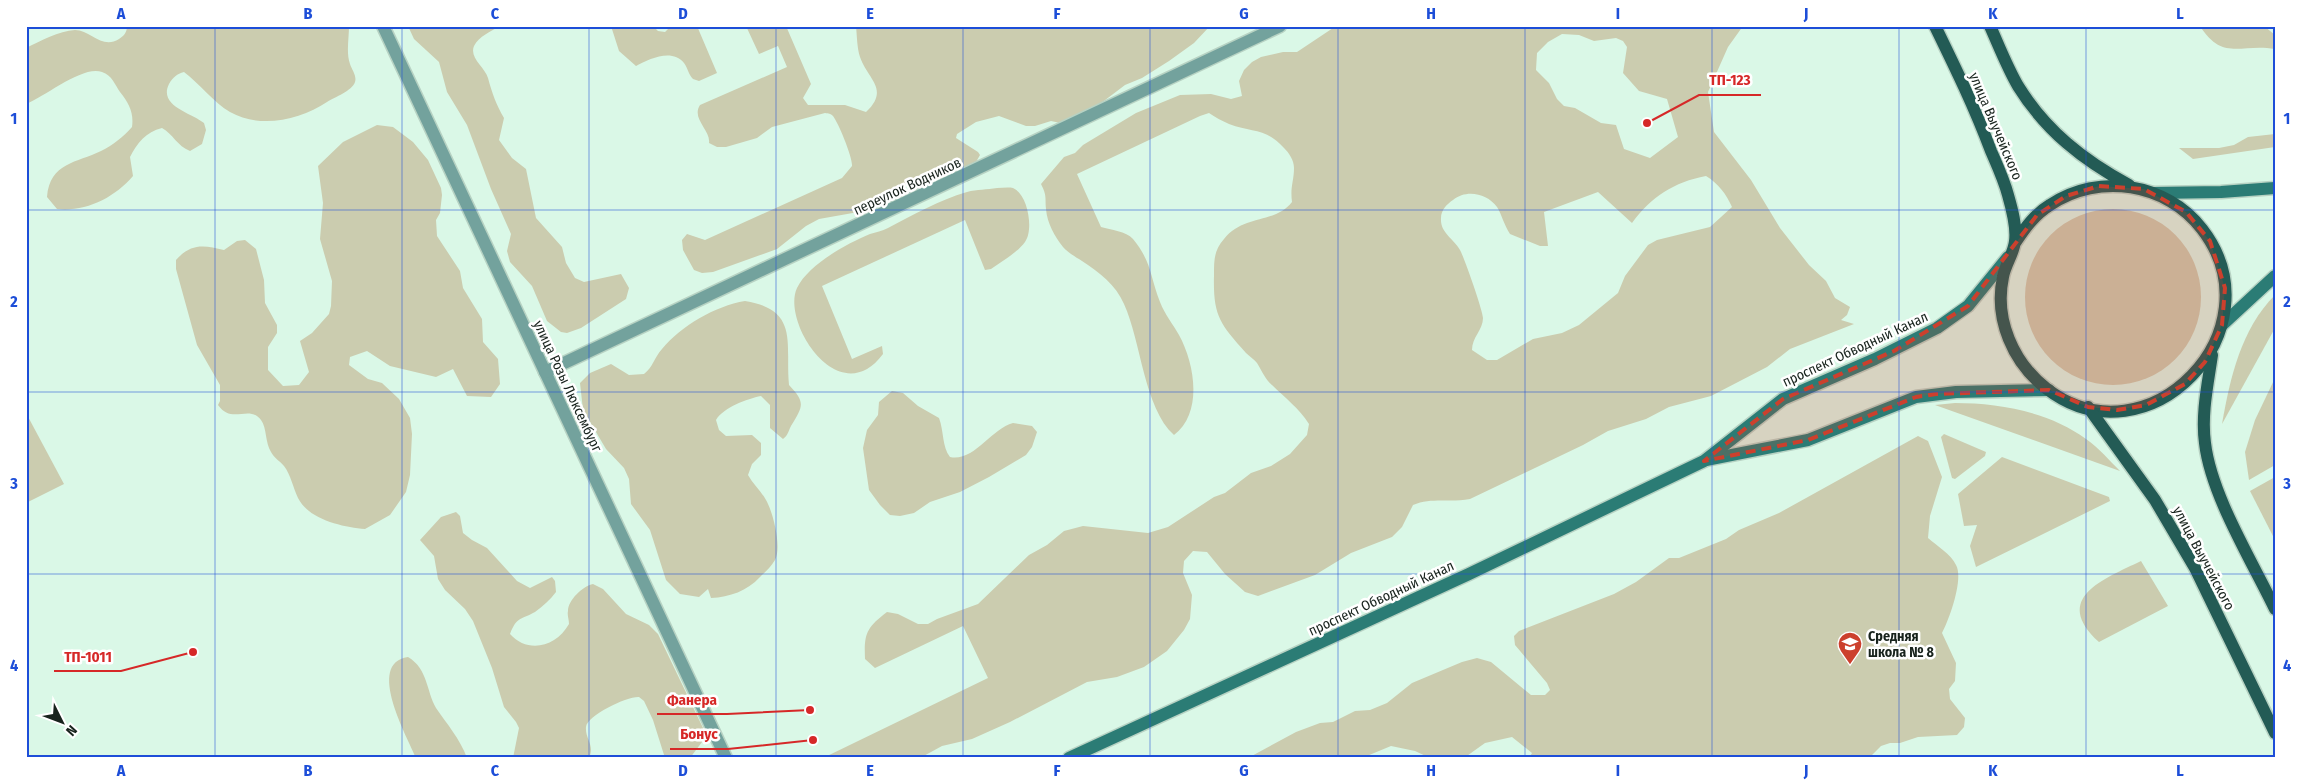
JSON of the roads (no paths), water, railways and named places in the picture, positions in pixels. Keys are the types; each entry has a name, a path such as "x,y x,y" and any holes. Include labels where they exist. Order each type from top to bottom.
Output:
{"main road":[{"name":"улица Выучейского","path":"1935,26 1974,106 2007,191 2015,242"},
{"path":"1990,26 2017,84 2038,116 2084,158 2134,187 2154,193 2186,212 2210,240 2224,275 2226,300 2222,325 2213,350 2205,404 2205,442 2211,473 2222,501 2275,609"},
{"path":"2134,187 2099,186 2066,196 2037,215 2015,242 2003,277 2001,298 2003,320 2009,340 2019,359 2033,376 2049,390 2068,401 2088,407 2117,410 2132,409 2160,400 2185,384 2196,374 2213,350"},
{"path":"2154,193 2221,192 2275,188"},
{"name":"проспект Обводный Канал","path":"1069,758 1469,574 1704,461 1783,399 1882,356 1937,328 1968,306 2009,256"},
{"path":"2222,325 2275,276"},
{"name":"проспект Обводный Канал","path":"1704,461 1808,440 1916,398 1949,393 2049,390"},
{"name":"улица Выучейского","path":"2088,407 2155,500 2195,568 2275,733"}],"street":[{"name":"улица Розы Люксембург","path":"383,26 726,758"},
{"name":"переулок Водников","path":"545,372 1280,26"}],"place":[{"name":"ТП-123","path":"1647,123"},
{"name":"ТП-1011","path":"193,652"},
{"name":"Средняя школа № 8","path":"1850,665"},
{"name":"Фанера","path":"810,710"},
{"name":"Бонус","path":"813,740"}]}
